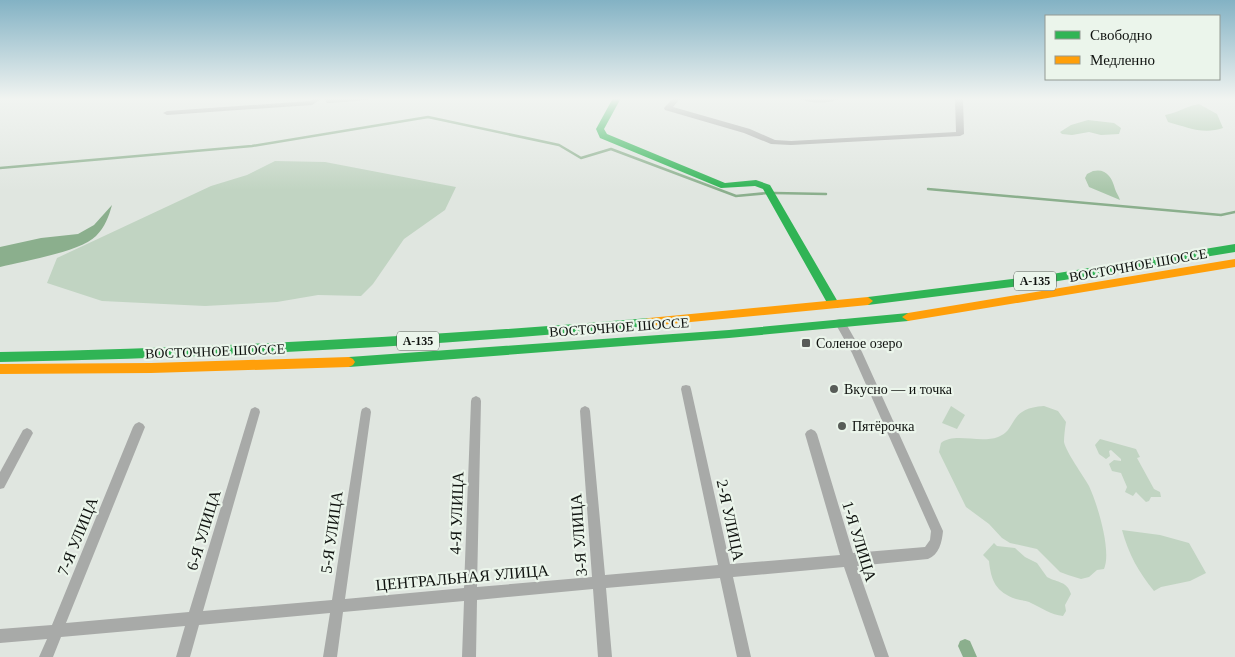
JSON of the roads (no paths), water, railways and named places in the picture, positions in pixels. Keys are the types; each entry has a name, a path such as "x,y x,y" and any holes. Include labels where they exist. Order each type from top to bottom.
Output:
{"main road":[{"path":"600,129 603,136 724,186 756,183 767,187 834,305"},
{"name":"ВОСТОЧНОЕ ШОССЕ","path":"0,356 111,356 281,350 564,330 834,305 1054,279 1235,248"},
{"name":"ВОСТОЧНОЕ ШОССЕ","path":"0,369 151,368 336,362 729,334 905,317 1235,263"},
{"path":"1091,273 1103,278 1102,286"},
{"path":"522,349 492,350 486,348 485,345 488,341 553,334 564,330"}],"street":[{"path":"739,129 774,142 792,143 960,134 960,129"},
{"name":"ЦЕНТРАЛЬНАЯ УЛИЦА","path":"0,636 928,553 936,542 937,531 861,361 840,323"},
{"name":"2-Я УЛИЦА","path":"686,389 744,657"},
{"name":"4-Я УЛИЦА","path":"469,657 476,401"},
{"name":"3-Я УЛИЦА","path":"585,411 605,657"},
{"name":"6-Я УЛИЦА","path":"183,657 255,412"},
{"name":"5-Я УЛИЦА","path":"330,657 366,412"},
{"name":"7-Я УЛИЦА","path":"46,657 139,427"},
{"path":"0,484 27,432"},
{"name":"1-Я УЛИЦА","path":"811,434 848,559 882,657"}],"waterway":[{"path":"0,168 252,146 357,129"},
{"path":"483,129 559,145 581,158 611,149 736,196 768,193"},
{"path":"928,189 1221,215 1235,212"},
{"path":"774,193 826,194"},
{"path":"965,646 970,657"}],"place":[{"name":"Соленое озеро","path":"806,343"},
{"name":"Вкусно — и точка","path":"834,389"},
{"name":"Пятёрочка","path":"842,426"}]}
